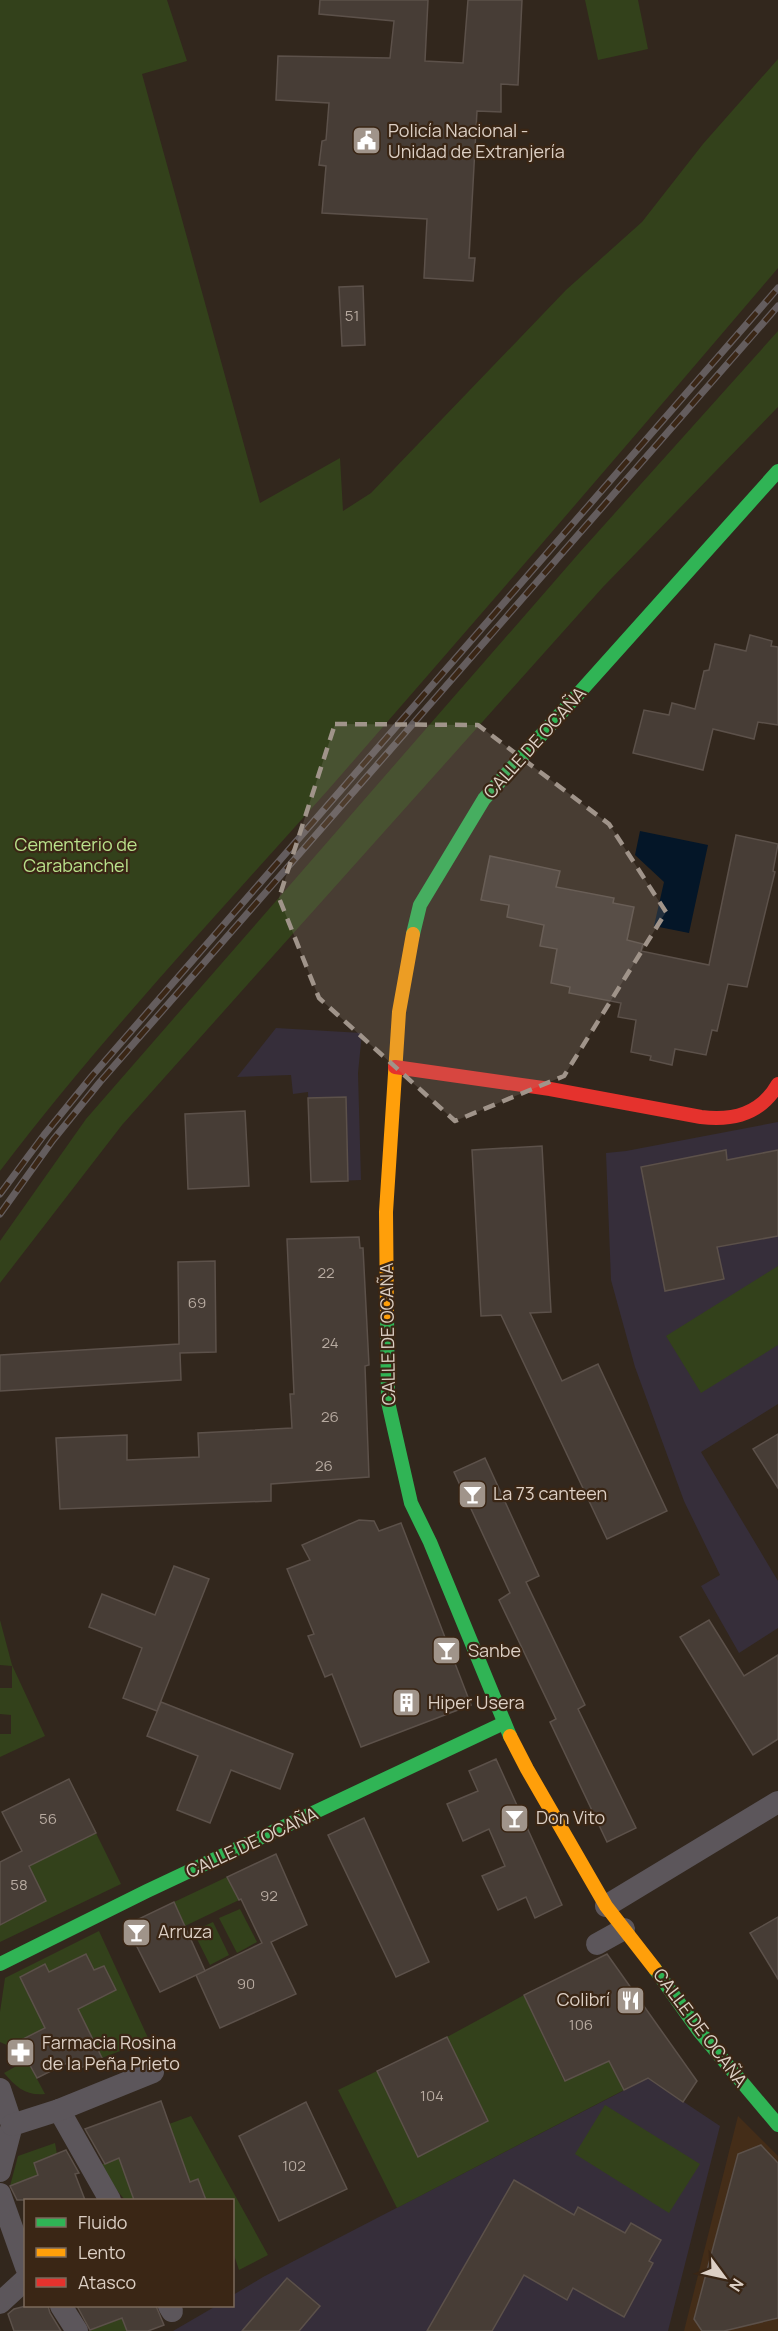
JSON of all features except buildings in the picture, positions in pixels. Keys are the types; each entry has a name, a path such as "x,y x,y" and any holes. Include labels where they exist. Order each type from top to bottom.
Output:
{"street":[{"name":"CALLE DE OCAÑA","path":"778,471 484,799 420,905 407,958 399,1012 386,1212 388,1402 411,1503 430,1542 504,1723 527,1769 606,1906 641,1949 699,2031 778,2125"},
{"path":"395,1067 644,1105 699,1116 731,1119 757,1109 778,1083"},
{"name":"CALLE DE OCAÑA","path":"0,1964 147,1891 504,1723"},
{"path":"606,1906 778,1802"},
{"path":"597,1944 624,1929"},
{"path":"12,2125 59,2110 153,2072"},
{"path":"0,2089 12,2125 0,2171"},
{"path":"59,2110 109,2199"},
{"path":"0,2194 24,2261"},
{"path":"0,2303 24,2281"},
{"path":"62,2307 77,2331"}],"highlighted area":[{"path":"335,724 478,725 609,824 666,912 564,1076 455,1121 319,998 279,898"}],"shaded area":[{"path":"276,1028 362,1033 358,1073 361,1180 311,1182 308,1092 293,1094 291,1075 237,1077"},
{"path":"778,1122 778,1404 701,1452 778,1581 778,1628 739,1653 701,1586 720,1575 684,1501 635,1367 611,1280 606,1153"},
{"path":"648,2078 720,2126 668,2331 173,2331 214,2307 234,2307 234,2294 263,2277"},
{"path":"738,2116 778,2156 778,2331 684,2331"}],"green space":[{"name":"Cementerio de Carabanchel","path":"0,0 167,0 187,61 142,74 260,503 340,458 343,511 371,493 566,290 642,222 703,144 778,59 778,268 385,725 119,1025 0,1171"},
{"path":"585,0 638,0 648,49 598,60"},
{"path":"778,331 778,407 603,587 122,1125 0,1283 0,1241 86,1119 580,552"},
{"path":"778,1266 778,1345 701,1393 666,1336"},
{"path":"0,1620 12,1665 45,1736 0,1757 0,1734 11,1734 11,1715 0,1714 0,1688 12,1688 12,1666 0,1665"},
{"path":"66,1827 75,1844 96,1833 121,1884 0,1942 0,1925 46,1901 29,1866"},
{"path":"227,1877 239,1900 185,1926 174,1902"},
{"path":"240,1909 257,1942 237,1953 219,1918"},
{"path":"213,1922 229,1955 210,1965 193,1931"},
{"path":"99,1931 149,2040 102,2058 78,2009 104,1966 94,1970 86,1954 49,1972 45,1964 20,1977 42,2021 52,2025 9,2046 0,2042 0,2012 5,1978"},
{"path":"524,1995 564,2081 609,2061 624,2090 397,2208 338,2090 377,2071 418,2156 487,2121 447,2037"},
{"path":"27,2060 45,2094 32,2094 22,2090 4,2073"},
{"path":"605,2105 700,2164 669,2213 575,2154"},
{"path":"191,2116 268,2255 239,2270 234,2255 234,2199 206,2199 198,2180 190,2182 169,2124"},
{"path":"55,2143 57,2154 34,2163 38,2175 10,2186 18,2156"},
{"path":"151,2147 129,2186 134,2199 124,2199 97,2166"},
{"path":"122,2318 127,2331 89,2331"}],"water":[{"path":"640,831 708,845 689,933 654,926 664,882 635,855"}],"railway":[{"path":"0,1194 92,1076 778,288"},
{"path":"0,1214 53,1140 100,1082 778,306"}],"traffic: fast":[{"path":"413,934 420,905 484,799 778,471"},
{"path":"387,1314 388,1402 411,1503 430,1542 510,1736"},
{"path":"0,1964 147,1891 504,1723"},
{"path":"655,1969 699,2031 778,2125"}],"traffic: slow":[{"path":"387,1314 386,1212 399,1012 413,934"},
{"path":"510,1736 606,1906 655,1969"}],"traffic: jam":[{"path":"395,1067 550,1089 713,1118 735,1116 755,1109 778,1084"}],"place":[{"name":"Policía Nacional - Unidad de Extranjería","path":"367,141"},
{"name":"La 73 canteen","path":"472,1494"},
{"name":"Sanbe","path":"447,1651"},
{"name":"Hiper Usera","path":"407,1703"},
{"name":"Don Vito","path":"515,1818"},
{"name":"Arruza","path":"137,1932"},
{"name":"Colibrí","path":"631,2000"},
{"name":"Farmacia Rosina de la Peña Prieto","path":"21,2053"}]}
